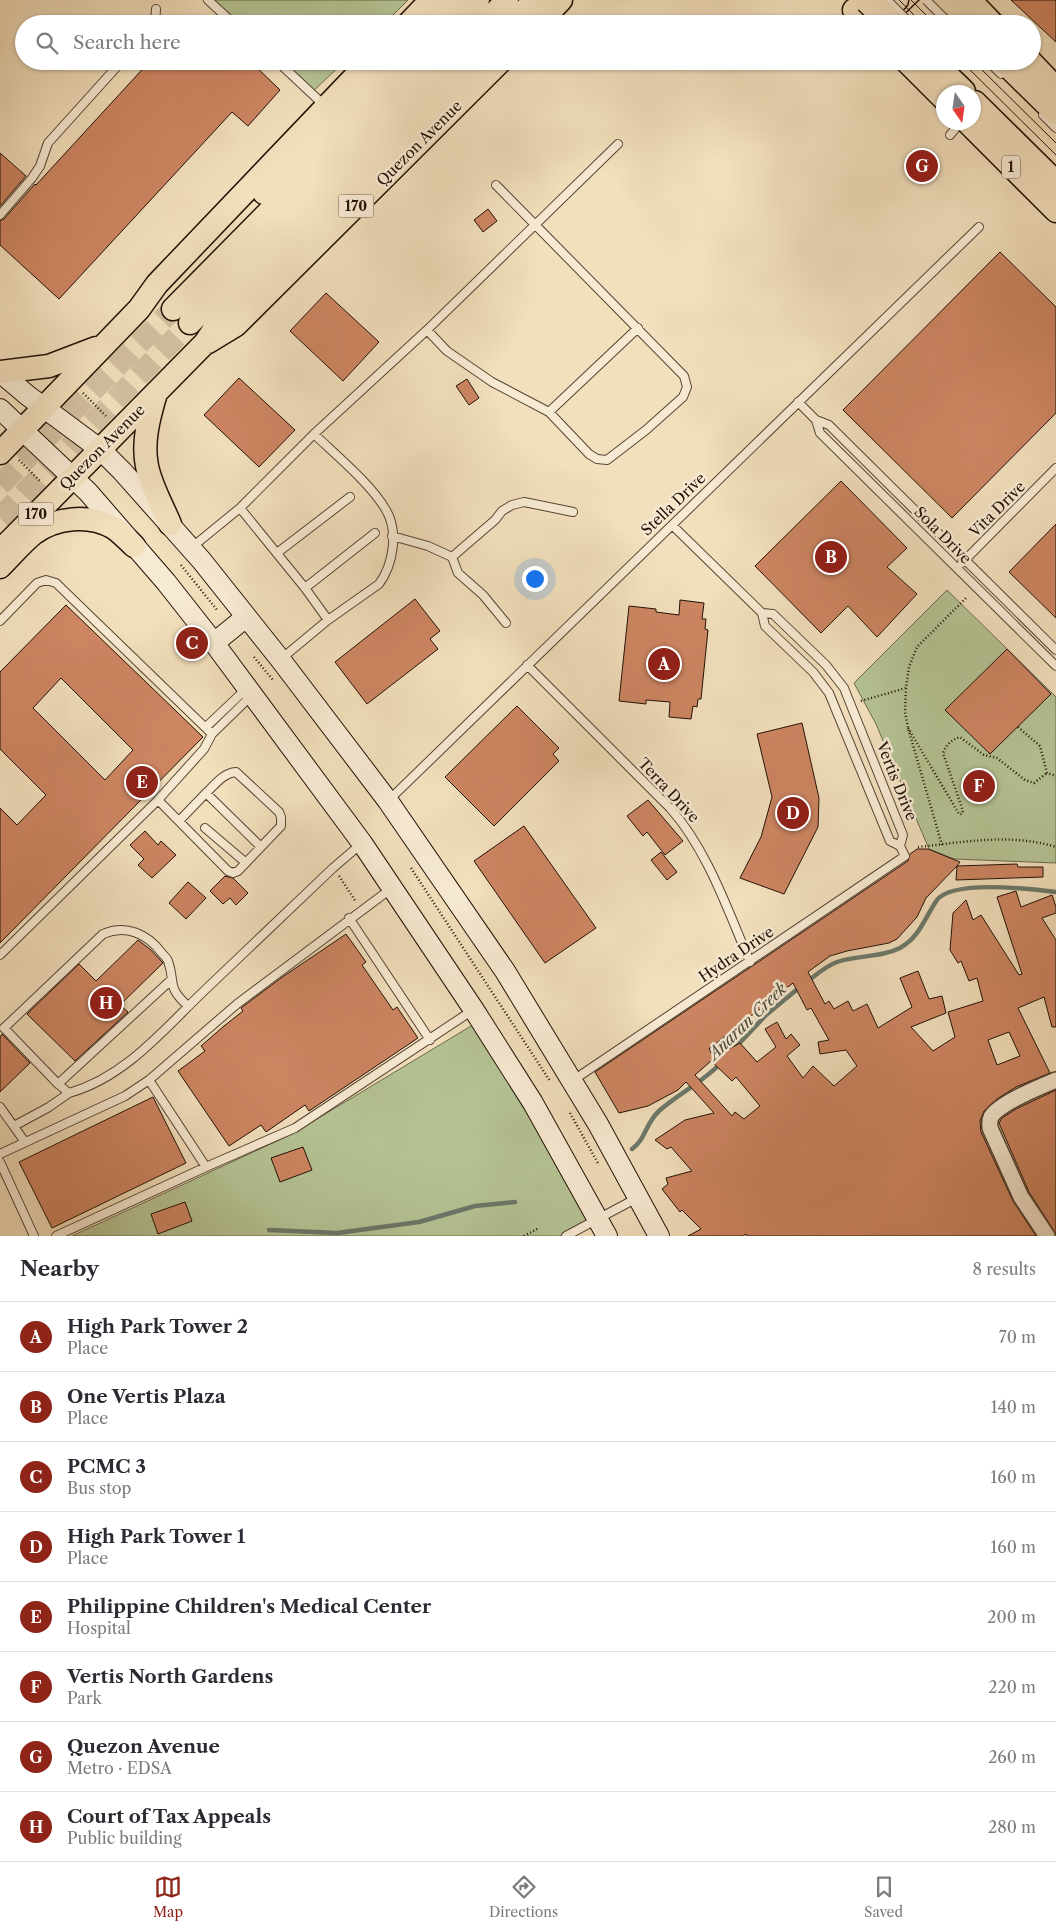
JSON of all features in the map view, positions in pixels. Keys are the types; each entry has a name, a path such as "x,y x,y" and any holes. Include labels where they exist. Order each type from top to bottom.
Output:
{"highway":[{"path":"943,0 958,15"},
{"path":"859,8 873,15"},
{"path":"939,70 955,85"},
{"path":"1016,70 1052,96"},
{"name":"1","path":"981,129 1056,185"}],"main road":[{"path":"417,15 431,0"},
{"path":"442,15 457,0"},
{"path":"464,15 478,0"},
{"path":"493,15 507,0"},
{"path":"520,15 534,0"},
{"path":"547,15 561,0"},
{"path":"859,8 880,9 897,0"},
{"path":"920,15 936,0"},
{"path":"970,0 984,15"},
{"path":"9,456 22,430 139,309 157,284 361,70"},
{"path":"139,309 165,292 387,70"},
{"path":"173,309 409,70"},
{"name":"170","path":"190,324 438,70"},
{"name":"Quezon Avenue","path":"205,344 226,310 465,70"},
{"name":"Quezon Avenue","path":"0,551 205,344 236,325 492,70"},
{"path":"915,70 936,91"},
{"name":"1","path":"978,130 1056,211"},
{"path":"0,372 40,368 56,364 94,350 107,341"},
{"path":"0,372 43,408 101,450 170,524"},
{"path":"156,392 146,438 146,459 153,484 185,556 239,623 280,659 388,801 505,971 563,1084 638,1198 659,1236"},
{"path":"0,409 88,492 134,546 214,643 362,843 474,1010 533,1103 603,1228"},
{"path":"0,567 35,533 70,519 90,520 105,524 120,533 134,546"},
{"path":"214,643 239,623"}],"street":[{"path":"1047,1236 1021,1197 990,1128 990,1120 992,1114 1016,1098 1056,1080"}],"lane":[{"path":"208,0 224,15"},
{"path":"887,0 902,15"},
{"path":"926,0 941,15"},
{"path":"156,10 156,15"},
{"path":"0,216 40,166 48,143 114,70"},
{"path":"286,70 325,107"},
{"path":"1052,96 1056,128"},
{"path":"185,556 240,508 314,434 427,330 618,144"},
{"path":"427,330 447,351 487,379 549,412 589,454 597,459 607,460 646,430 683,397 686,387 684,376 496,185"},
{"name":"Stella Drive","path":"388,801 979,227"},
{"path":"549,412 638,328"},
{"name":"Sola Drive","path":"798,402 816,420 829,425 1056,650"},
{"name":"Sola Drive","path":"816,420 820,434 1056,666"},
{"path":"280,659 328,620 379,584 389,565 392,536 388,513 379,499 314,434"},
{"name":"Vita Drive","path":"957,568 1056,468"},
{"path":"277,553 350,497"},
{"path":"452,557 495,520 502,511 512,505 524,502 573,512"},
{"path":"240,508 305,588 328,620"},
{"name":"Vertis Drive","path":"672,525 762,613 765,626 813,672 829,693 890,841 900,846 904,836 852,704 839,681 814,653 773,614 762,613"},
{"path":"305,588 375,533"},
{"path":"392,536 428,546 452,557 458,573 483,594 506,623"},
{"path":"0,621 37,583 46,580 56,583 212,734"},
{"name":"Terra Drive","path":"527,665 685,825 704,857 750,962"},
{"path":"206,727 250,692"},
{"path":"0,955 158,800 204,749 212,734 250,692"},
{"path":"158,800 228,871 234,873 281,826 279,812 236,772 230,772 224,776 179,821"},
{"path":"206,793 260,846"},
{"path":"205,828 246,862"},
{"path":"14,1126 49,1107 69,1093 87,1088 113,1074 151,1043 333,868 362,843"},
{"name":"Hydra Drive","path":"563,1084 750,962 905,856 900,846"},
{"path":"0,1154 124,1096 149,1080 237,1004 349,918 392,888"},
{"path":"349,918 430,1040"},
{"path":"69,1093 58,1084 4,1027 103,934 124,930 147,937 168,960 173,990 188,1006"},
{"path":"58,1084 171,980"},
{"path":"56,1236 295,1128 474,1010"},
{"path":"149,1080 206,1167"},
{"path":"0,1107 25,1142"},
{"path":"0,1162 34,1236"},
{"path":"566,1236 603,1228 638,1198"}],"path":[{"path":"82,392 110,420"},
{"path":"9,456 41,482"},
{"path":"185,556 239,623"},
{"path":"942,845 908,728 905,712 906,688 909,667 917,647 966,598"},
{"path":"250,651 274,682"},
{"path":"852,704 906,688"},
{"path":"1018,727 1040,746 1047,773"},
{"path":"908,728 959,814 962,814 963,811 943,753 946,746 952,740 960,737 984,755 997,758 1025,780 1034,782 1047,773"},
{"path":"1047,773 1056,776"},
{"path":"918,847 1001,838 1037,841 1056,847"},
{"path":"410,865 563,1084"},
{"path":"333,868 361,910"},
{"path":"568,1111 602,1170"},
{"path":"524,1236 539,1228"}],"green space":[{"path":"203,0 408,0 393,15 219,15"},
{"path":"281,70 335,70 309,95"},
{"path":"947,590 1056,697 1056,863 954,859 929,849 876,724 854,683"},
{"path":"476,1023 593,1218 560,1236 72,1236 292,1134"}],"building":[{"path":"1011,0 1056,0 1056,42 1041,28 1041,15 1027,15"},
{"path":"142,70 259,70 280,90 248,126 232,112 59,299 0,245 0,221 36,185"},
{"path":"0,153 26,176 0,206"},
{"path":"488,209 497,221 483,232 474,220"},
{"path":"1000,252 1056,307 1056,413 952,518 843,410"},
{"path":"326,293 379,342 343,381 290,331"},
{"path":"239,378 295,430 259,467 204,415"},
{"path":"467,379 479,398 469,405 456,386"},
{"path":"841,481 907,548 887,567 917,594 877,637 848,606 821,633 755,566"},
{"path":"1056,524 1056,618 1009,572"},
{"path":"415,599 440,631 430,639 438,649 367,704 335,662"},
{"path":"680,600 704,603 702,619 706,619 705,629 708,630 701,699 698,699 697,707 693,706 691,719 669,717 670,702 646,700 646,704 619,701 629,606 656,609 656,612 679,615"},
{"path":"66,605 203,737 0,943 0,808 17,825 46,795 0,749 0,672","holes":["61,678 133,750 105,780 33,708"]},
{"path":"1007,649 1051,694 990,754 945,710"},
{"path":"517,706 559,748 553,754 559,761 494,826 445,777"},
{"path":"802,723 819,798 818,827 784,894 740,878 761,837 772,797 757,734"},
{"path":"648,800 683,841 665,855 647,832 643,836 627,816"},
{"path":"524,826 596,928 545,963 474,861"},
{"path":"145,831 158,845 161,841 176,855 152,878 138,865 144,859 130,845"},
{"path":"917,849 928,849 960,862 926,898 917,917 897,939 889,943 830,956 808,972 825,1004 829,1001 834,1009 848,1001 853,1011 867,1004 878,1028 912,1007 900,978 918,971 929,999 942,996 946,1013 911,1027 933,1051 955,1037 948,1012 983,1001 977,978 969,981 961,961 958,963 950,950 953,913 966,900 973,920 981,915 1019,975 1022,974 997,897 1016,891 1021,907 1052,895 1056,913 1042,918 1056,940 1056,1027 1052,1027 1044,997 1018,1008 1050,1073 1016,1087 997,1099 984,1111 980,1121 981,1132 1013,1201 1036,1236 747,1236 746,1234 743,1236 688,1236 701,1229 682,1210 680,1212 662,1189 668,1184 666,1178 692,1171 671,1147 667,1149 655,1140 685,1120 714,1113 686,1082 678,1090 648,1106 619,1113 595,1072 908,861 910,854","holes":["793,983 807,1010 811,1008 829,1040 818,1042 820,1054 846,1050 857,1066 834,1086 813,1066 803,1078 787,1056 800,1045 791,1034 786,1039 777,1022 765,1029 776,1047 757,1062 740,1043 714,1057 709,1049","1009,1032 1020,1056 997,1065 988,1040","711,1061 732,1081 736,1077 760,1106 744,1119 735,1112 732,1116 695,1075"]},
{"path":"661,852 677,872 667,880 651,860"},
{"path":"1017,864 1018,867 1043,867 1043,877 956,880 957,866"},
{"path":"225,876 233,878 248,893 236,905 230,898 223,904 210,891"},
{"path":"188,882 206,898 186,919 169,903"},
{"path":"346,934 366,962 362,965 393,1010 397,1007 418,1038 309,1111 305,1105 266,1132 261,1125 229,1146 178,1071 205,1051 201,1046 243,1011 241,1008"},
{"path":"138,940 163,963 120,1005 128,1012 75,1061 27,1014 79,964 96,981"},
{"path":"2,1034 30,1063 0,1092 0,1037"},
{"path":"1056,1090 1056,1234 1029,1192 999,1123 1002,1118 1016,1109"},
{"path":"153,1097 186,1163 52,1228 19,1162"},
{"path":"303,1147 312,1170 280,1182 271,1158"},
{"path":"185,1202 192,1221 158,1234 151,1214"}],"waterway":[{"name":"Anaran Creek","path":"808,981 825,968 837,962 885,953 900,948 913,938 937,900 959,889 994,887 1056,892"},
{"name":"Anaran Creek","path":"735,1048 766,1015 800,987"},
{"name":"Anaran Creek","path":"632,1149 640,1141 654,1116 659,1111 721,1063"},
{"name":"Anaran Creek","path":"269,1230 337,1233 419,1222 475,1206 515,1202"}],"tunnel":[{"path":"0,485 173,309"},
{"path":"0,518 190,323"}],"tram line":[{"path":"899,0 914,15"},
{"path":"911,0 926,15"},
{"path":"970,70 1056,155"},
{"path":"982,70 1056,143"}],"place":[{"name":"Quezon Avenue","path":"922,166"},
{"name":"One Vertis Plaza","path":"831,557"},
{"name":"PCMC 3","path":"192,643"},
{"name":"High Park Tower 2","path":"664,664"},
{"name":"Philippine Children's Medical Center","path":"142,782"},
{"name":"Vertis North Gardens","path":"979,786"},
{"name":"High Park Tower 1","path":"793,813"},
{"name":"Court of Tax Appeals","path":"106,1003"}]}
